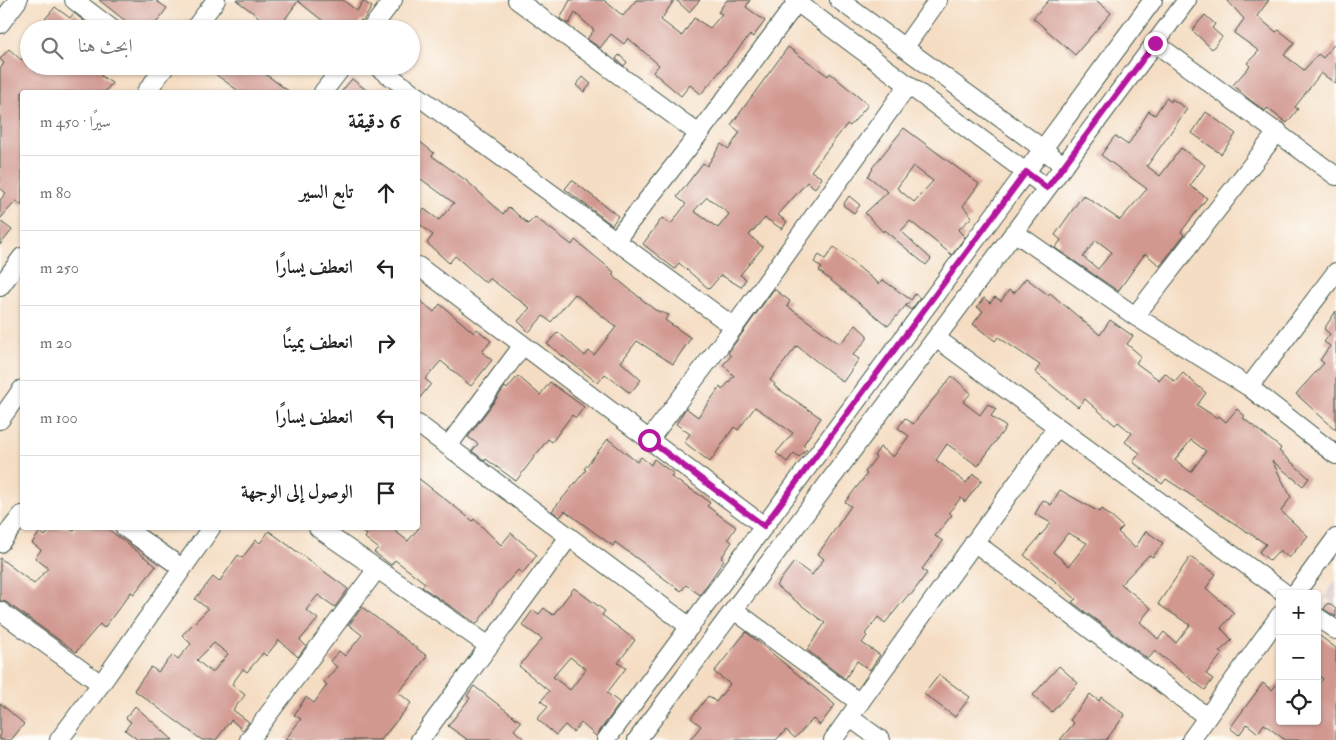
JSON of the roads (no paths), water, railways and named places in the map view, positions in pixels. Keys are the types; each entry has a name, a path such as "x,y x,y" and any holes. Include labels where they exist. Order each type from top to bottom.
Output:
{"street":[{"path":"0,24 18,0"},
{"path":"74,0 100,20"},
{"path":"201,20 216,0"},
{"path":"378,20 392,0"},
{"path":"517,0 699,134"},
{"path":"838,0 1043,148 1064,166"},
{"path":"904,48 938,0"},
{"path":"606,740 1153,0"},
{"path":"637,740 1187,0"},
{"path":"616,241 699,134 795,1 1047,188"},
{"path":"1155,43 1336,176"},
{"path":"147,90 158,75"},
{"path":"325,90 336,75"},
{"path":"388,75 409,90"},
{"path":"649,440 734,327 908,84"},
{"path":"420,97 734,327"},
{"path":"1135,316 1278,132"},
{"path":"1014,232 1135,316 1249,387 1336,455"},
{"path":"0,287 20,260"},
{"path":"420,268 764,526"},
{"path":"1249,387 1336,272"},
{"path":"936,338 1281,590"},
{"path":"448,446 523,345"},
{"path":"0,420 20,392"},
{"path":"420,425 690,627"},
{"path":"833,740 1057,427"},
{"path":"0,543 20,518"},
{"path":"128,530 182,568"},
{"path":"59,740 101,684 210,530"},
{"path":"321,530 488,646"},
{"path":"420,740 569,536"},
{"path":"1298,590 1336,538"},
{"path":"974,542 1207,717"},
{"path":"249,740 377,569"},
{"path":"734,610 855,710 881,740"},
{"path":"0,611 101,684"},
{"path":"1321,620 1336,630"},
{"path":"1191,740 1276,621"}]}
